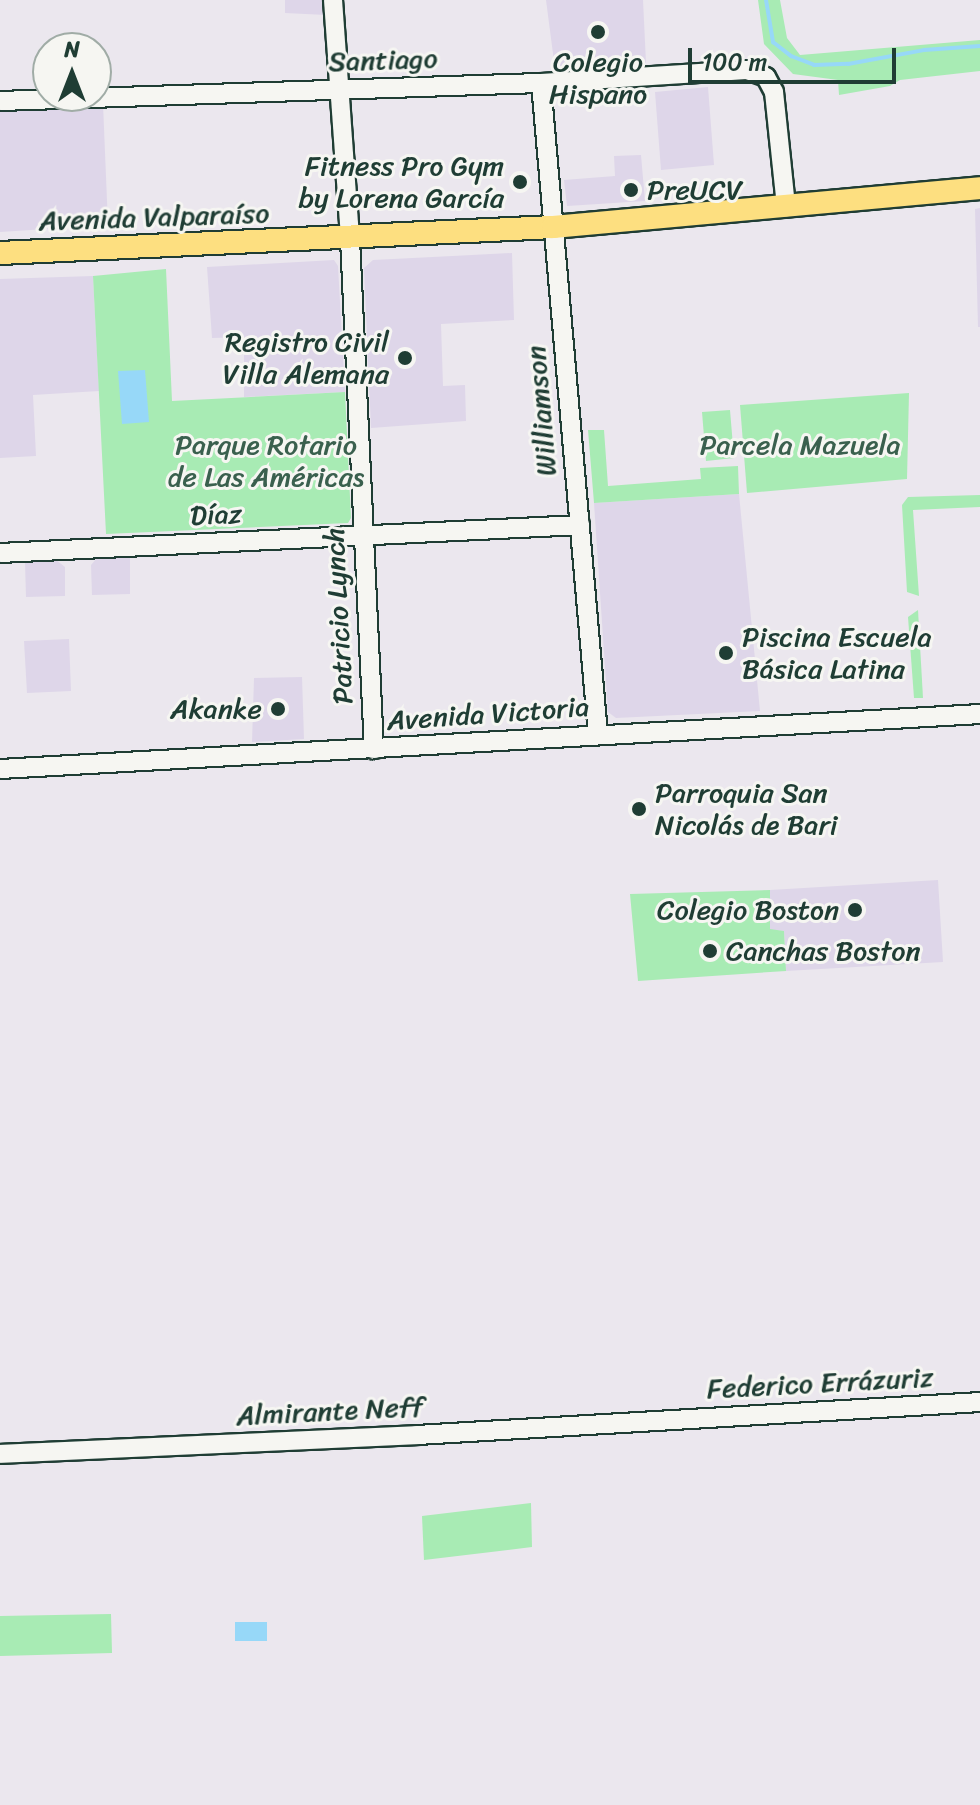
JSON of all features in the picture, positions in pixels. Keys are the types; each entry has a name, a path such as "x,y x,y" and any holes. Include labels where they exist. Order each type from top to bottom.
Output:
{"main road":[{"name":"Avenida Valparaíso","path":"0,253 350,239 553,227 980,188"}],"street":[{"name":"Patricio Lynch","path":"333,0 350,239 374,749"},
{"name":"Santiago","path":"0,101 541,83 747,70 766,77 774,92 786,207"},
{"name":"Williamson","path":"541,83 598,734"},
{"name":"Díaz","path":"0,553 580,525"},
{"name":"Avenida Victoria","path":"0,769 980,714"},
{"name":"Federico Errázuriz","path":"663,1420 980,1402"},
{"name":"Almirante Neff","path":"0,1454 663,1420"}],"shaded area":[{"path":"285,0 325,0 326,15 285,13"},
{"name":"Colegio Hispano","path":"546,0 643,0 646,63 555,69"},
{"name":"Colegio Hispano","path":"708,87 714,165 661,170 655,92"},
{"path":"32,107 32,112 103,112 108,225 0,232 0,109"},
{"path":"641,155 645,201 567,206 564,180 615,176 614,156"},
{"path":"980,208 980,327 978,327 975,209"},
{"path":"512,253 514,320 441,324 443,386 465,385 466,421 371,428 364,268 373,260"},
{"path":"334,260 338,266 345,392 244,397 244,337 212,338 207,267"},
{"path":"93,276 99,391 33,395 36,456 0,458 0,279"},
{"path":"739,494 760,711 616,718 608,712 594,503"},
{"path":"130,556 130,594 92,595 91,565 97,558"},
{"path":"56,560 65,567 65,596 26,597 25,562"},
{"path":"69,639 71,691 27,693 24,641"},
{"name":"Akanke","path":"302,677 304,739 252,742 254,678"},
{"name":"Colegio Boston","path":"938,880 943,962 786,971 784,931 770,930 770,890"}],"green space":[{"path":"758,0 780,0 787,38 800,55 980,40 980,71 900,80 890,86 839,95 838,80 793,74 764,44"},
{"name":"Parque Rotario de Las Américas","path":"166,269 172,401 345,392 351,518 348,523 106,534 93,276"},
{"name":"Parcela Mazuela","path":"909,393 907,479 747,493 740,405"},
{"path":"730,410 734,458 706,461 702,412"},
{"path":"588,430 604,430 608,486 701,479 700,468 738,466 739,494 594,503"},
{"path":"980,495 980,507 913,510 919,596 907,592 902,505 908,497"},
{"path":"918,610 923,698 914,698 908,617"},
{"name":"Canchas Boston","path":"770,890 770,929 784,931 786,971 638,981 630,894"},
{"path":"531,1503 532,1547 424,1560 422,1516"},
{"path":"111,1614 112,1653 0,1656 0,1616"}],"water":[{"path":"145,370 149,422 122,424 118,371"},
{"path":"235,1622 267,1622 267,1641 235,1641"}],"waterway":[{"path":"766,0 773,42 791,56 814,65 848,64 924,50 980,46"}],"place":[{"name":"Colegio Hispano","path":"598,32"},
{"name":"Fitness Pro Gym by Lorena García","path":"520,182"},
{"name":"PreUCV","path":"631,190"},
{"name":"Registro Civil Villa Alemana","path":"405,358"},
{"name":"Piscina Escuela Básica Latina","path":"726,653"},
{"name":"Akanke","path":"278,709"},
{"name":"Parroquia San Nicolás de Bari","path":"639,809"},
{"name":"Colegio Boston","path":"855,910"},
{"name":"Canchas Boston","path":"710,951"}]}
